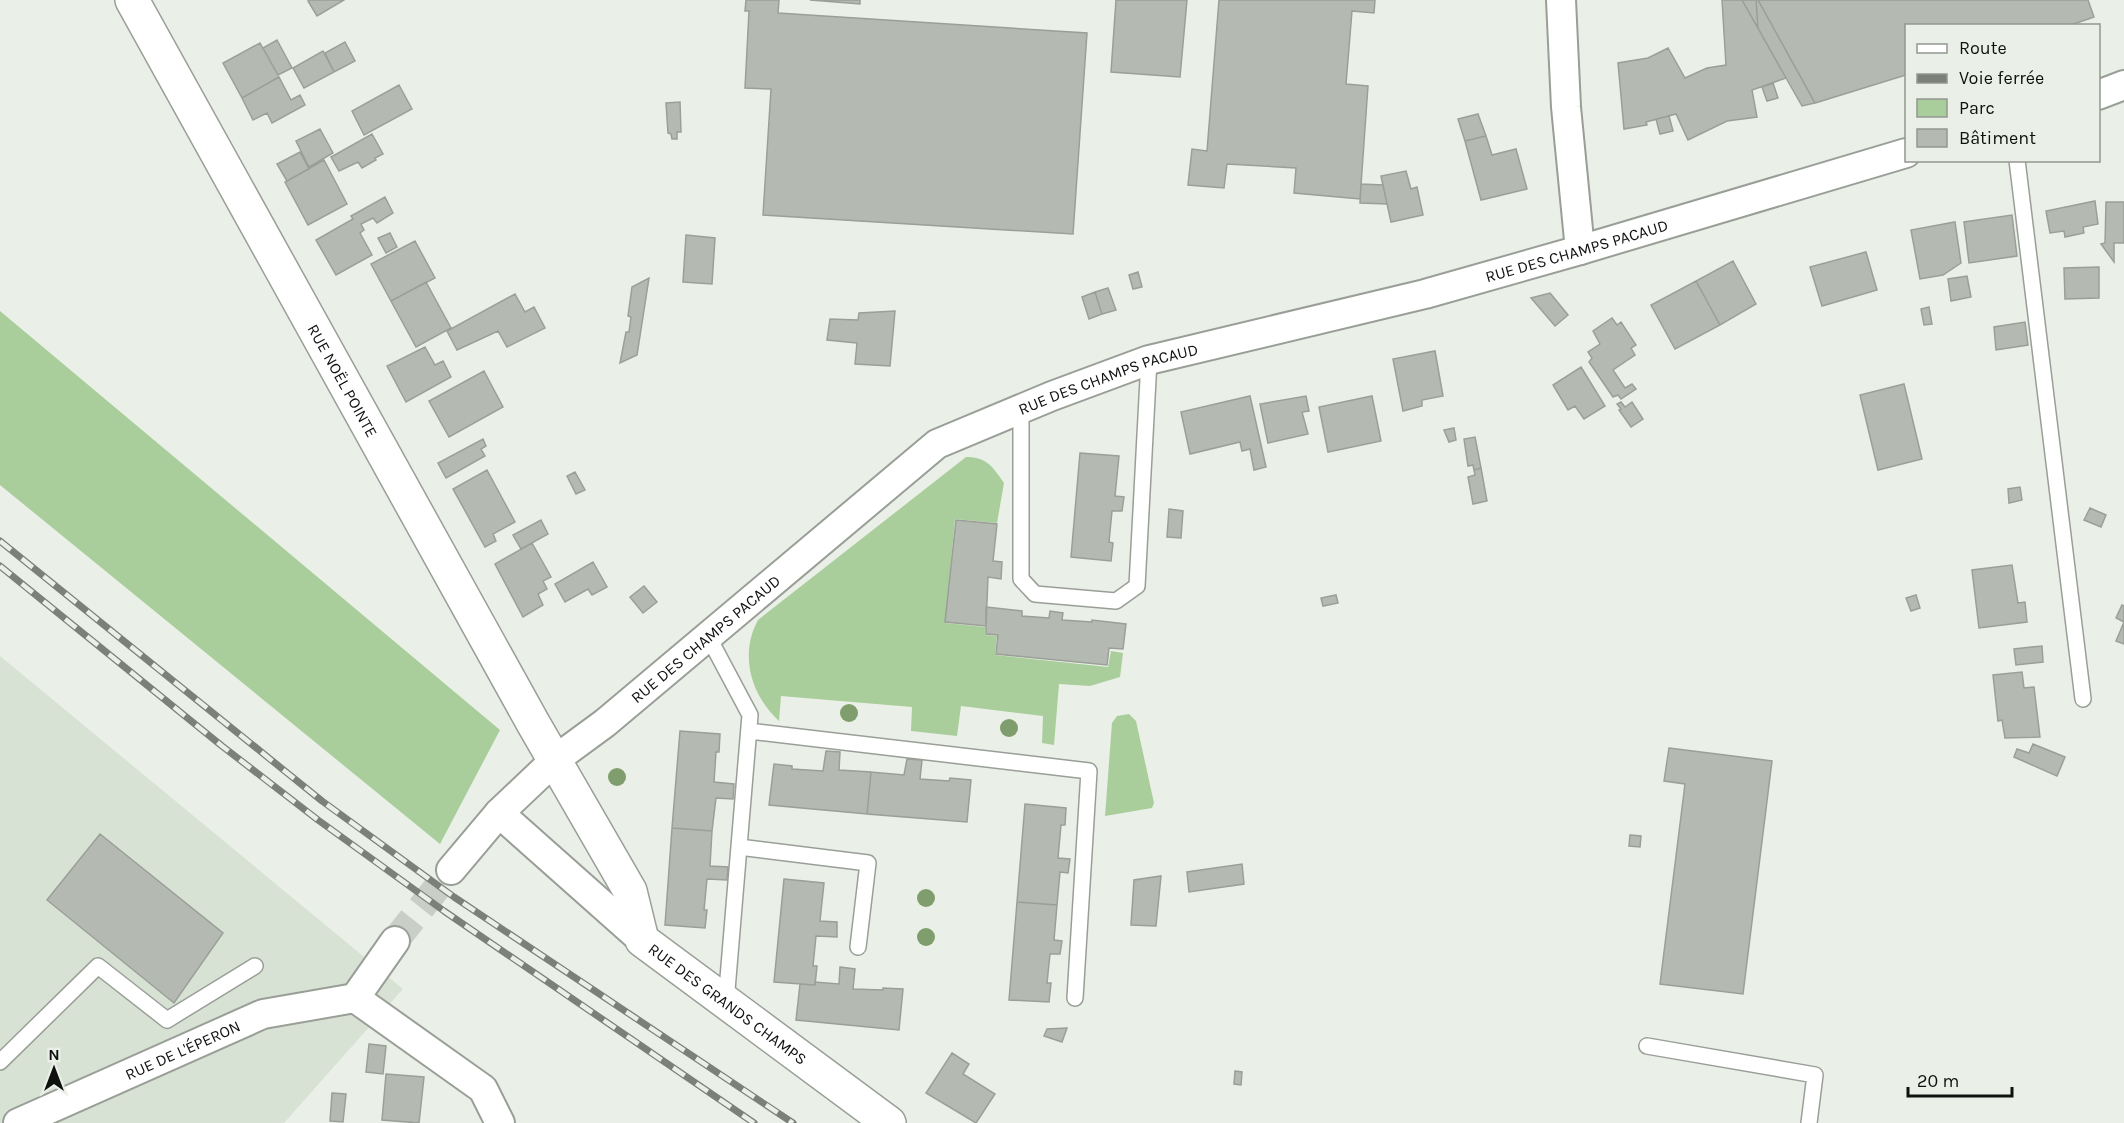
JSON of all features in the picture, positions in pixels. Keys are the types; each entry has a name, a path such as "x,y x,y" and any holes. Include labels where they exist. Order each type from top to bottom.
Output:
{"street":[{"name":"RUE NOËL POINTE","path":"132,0 522,702 556,759"},
{"path":"1560,0 1566,107 1580,250"},
{"name":"RUE DES CHAMPS PACAUD","path":"451,870 499,813 556,759 605,723 937,444 1149,360 1425,294 1905,153"},
{"name":"RUE DES GRANDS CHAMPS","path":"556,759 630,891 642,940 889,1123"},
{"path":"499,813 642,940"},
{"path":"395,941 355,998 483,1089 500,1123"},
{"name":"RUE DE L'ÉPERON","path":"18,1123 263,1014 355,998"}],"lane":[{"path":"2017,162 2083,699"},
{"path":"1021,410 1021,579 1035,594 1116,601 1137,586 1149,360"},
{"path":"708,636 750,715 726,1002"},
{"path":"749,731 1089,771 1076,998"},
{"path":"739,847 868,863 858,947"},
{"path":"0,1062 98,966 166,1020 255,966"},
{"path":"1647,1046 1815,1075 1809,1123"}],"shaded area":[{"path":"0,656 403,989 284,1123 0,1123"}],"green space":[{"path":"0,311 500,730 440,844 0,485"},
{"path":"966,457 973,457 989,464 1004,483 997,523 955,519 945,623 985,627 985,635 997,636 995,655 1108,667 1111,651 1123,653 1120,677 1090,686 1059,684 1054,745 1042,743 1043,716 961,706 957,736 911,731 912,707 781,696 779,721 761,699 751,674 749,647 758,620"},
{"path":"1129,714 1136,721 1154,803 1152,808 1105,816 1112,723 1117,716"}],"building":[{"path":"344,0 317,16 308,1"},
{"path":"746,0 779,0 778,13 1087,33 1073,234 763,215 771,89 745,88 749,11 745,11"},
{"path":"810,0 860,0 860,4"},
{"path":"1116,0 1187,0 1180,77 1111,72"},
{"path":"1219,0 1375,0 1374,13 1352,11 1346,84 1368,86 1360,199 1294,193 1296,168 1227,164 1224,188 1188,185 1192,149 1207,151"},
{"path":"1722,0 1742,0 1786,78 1752,90 1757,117 1727,121 1688,140 1676,114 1646,122 1647,125 1624,129 1618,63 1648,58 1668,48 1685,78 1707,68 1726,65"},
{"path":"1742,0 1756,0 1758,28"},
{"path":"1756,0 1815,103 1802,106 1758,28"},
{"path":"1758,0 2088,0 2094,17 2074,24 1905,24 1905,75 1815,103"},
{"path":"277,40 292,68 278,75 263,48"},
{"path":"345,42 355,61 334,72 325,53"},
{"path":"260,43 279,77 242,98 223,63"},
{"path":"323,51 334,72 304,88 293,68"},
{"path":"279,77 291,100 300,95 305,105 272,123 267,113 253,120 242,98"},
{"path":"1773,83 1778,98 1767,101 1762,87"},
{"path":"399,85 412,109 364,135 352,111"},
{"path":"680,102 681,132 677,132 677,139 672,139 671,134 668,133 666,103"},
{"path":"1478,114 1486,136 1465,141 1458,119"},
{"path":"1669,116 1673,131 1660,134 1656,119"},
{"path":"320,129 333,153 309,167 296,141"},
{"path":"372,134 383,154 362,168 358,162 339,171 331,157"},
{"path":"1486,136 1492,155 1516,149 1527,189 1481,200 1465,141"},
{"path":"300,152 309,169 287,181 277,164"},
{"path":"324,160 347,204 308,225 285,182"},
{"path":"1406,171 1411,189 1417,187 1423,215 1391,222 1381,176"},
{"path":"1361,184 1383,185 1387,204 1360,203"},
{"path":"385,197 393,213 377,223 373,218 361,224 364,230 360,233 372,255 336,275 316,240 353,219 351,216"},
{"path":"2095,201 2098,224 2083,227 2084,233 2065,237 2064,231 2050,233 2046,211"},
{"path":"2106,202 2124,202 2124,243 2114,243 2114,262 2101,244 2105,243"},
{"path":"2012,215 2017,256 1969,263 1964,222"},
{"path":"1955,222 1961,263 1943,275 1920,279 1911,230"},
{"path":"390,233 397,247 386,253 378,238"},
{"path":"686,235 715,238 712,284 683,282"},
{"path":"415,241 435,278 391,301 371,264"},
{"path":"1866,252 1877,290 1822,306 1810,267"},
{"path":"1733,261 1756,304 1720,325 1696,281"},
{"path":"2099,267 2099,298 2065,299 2064,268"},
{"path":"1138,272 1142,287 1133,289 1129,275"},
{"path":"1967,276 1971,297 1951,301 1948,279"},
{"path":"649,278 637,355 620,363 626,332 629,332 631,317 628,316 632,287"},
{"path":"1696,281 1720,325 1675,349 1651,305"},
{"path":"426,282 451,328 416,347 391,301"},
{"path":"1108,288 1116,310 1102,314 1095,292"},
{"path":"1095,292 1102,314 1089,319 1082,297"},
{"path":"1550,293 1568,315 1555,326 1531,298"},
{"path":"515,294 525,312 534,307 545,328 507,347 498,331 457,350 447,331"},
{"path":"1929,307 1932,324 1924,325 1921,309"},
{"path":"895,311 890,366 855,364 857,343 827,340 830,319 858,320 859,313"},
{"path":"1612,318 1617,325 1621,322 1636,345 1631,348 1635,355 1613,370 1625,388 1632,384 1636,389 1621,399 1618,395 1613,397 1589,362 1592,358 1588,352 1600,344 1593,331"},
{"path":"2025,322 2028,345 1996,350 1994,327"},
{"path":"425,347 435,365 443,361 451,377 406,402 387,366"},
{"path":"1435,351 1443,396 1422,400 1422,406 1403,411 1393,359"},
{"path":"1581,367 1605,406 1584,419 1575,406 1568,410 1553,385"},
{"path":"484,371 503,407 449,437 429,401"},
{"path":"1904,384 1922,459 1878,470 1860,395"},
{"path":"1250,396 1266,467 1254,470 1250,449 1242,451 1240,442 1190,454 1181,412"},
{"path":"1306,396 1309,411 1302,412 1308,434 1268,443 1260,404"},
{"path":"1372,396 1381,441 1328,452 1319,407"},
{"path":"1621,402 1625,407 1632,402 1643,419 1631,427 1619,410 1621,409 1617,404"},
{"path":"1454,428 1456,440 1449,442 1444,430"},
{"path":"1475,437 1481,468 1474,470 1473,465 1468,466 1464,439"},
{"path":"483,439 486,446 481,449 485,456 446,478 438,463"},
{"path":"1080,453 1119,456 1115,496 1124,497 1122,511 1112,511 1109,542 1113,543 1111,561 1071,557"},
{"path":"1481,468 1487,501 1473,504 1468,477 1475,475 1474,470"},
{"path":"487,470 515,522 493,534 496,541 485,547 453,489"},
{"path":"575,472 585,490 576,494 567,476"},
{"path":"2020,487 2022,500 2009,503 2008,489"},
{"path":"2090,508 2106,515 2101,527 2084,520"},
{"path":"1169,509 1183,511 1181,538 1167,537"},
{"path":"541,520 548,534 521,549 513,535"},
{"path":"956,520 997,524 993,561 1002,562 1001,579 988,577 986,626 945,622"},
{"path":"532,543 551,577 543,581 547,589 538,594 543,605 523,617 495,564"},
{"path":"593,562 607,587 592,595 588,589 565,602 555,584"},
{"path":"2012,565 2018,603 2025,602 2027,622 1979,628 1972,570"},
{"path":"644,586 657,602 643,613 630,597"},
{"path":"1336,595 1338,603 1323,606 1321,598"},
{"path":"1916,595 1920,608 1911,611 1906,598"},
{"path":"2122,605 2124,606 2124,622 2116,618"},
{"path":"986,607 1022,611 1022,616 1049,618 1050,611 1063,613 1062,620 1092,622 1092,620 1126,624 1123,649 1109,648 1107,665 996,654 998,635 986,634"},
{"path":"2124,622 2124,644 2116,641"},
{"path":"2042,646 2043,662 2016,665 2014,649"},
{"path":"2022,672 2024,688 2034,687 2040,737 2005,738 2002,720 1998,721 1993,675"},
{"path":"680,731 720,734 714,782 734,784 733,799 716,798 712,831 672,828"},
{"path":"2033,744 2065,757 2057,776 2014,757 2017,749 2029,753"},
{"path":"1669,748 1772,761 1743,994 1660,984 1685,784 1664,781"},
{"path":"826,751 840,752 839,770 871,772 867,814 769,805 774,764 792,766 792,769 823,771"},
{"path":"907,759 922,760 920,779 971,780 967,822 867,814 871,772 904,775"},
{"path":"1025,804 1066,808 1065,825 1061,825 1058,858 1070,859 1068,873 1060,872 1057,905 1017,902"},
{"path":"672,828 712,831 710,866 728,867 727,880 707,879 705,928 665,925"},
{"path":"100,834 223,933 174,1003 47,900"},
{"path":"1630,835 1641,836 1640,847 1629,846"},
{"path":"1242,864 1244,884 1189,892 1187,872"},
{"path":"1161,876 1156,926 1131,925 1134,880"},
{"path":"784,879 824,883 820,921 837,922 837,937 816,936 813,966 817,966 815,985 774,982"},
{"path":"1017,902 1057,905 1054,940 1062,941 1060,954 1050,954 1047,983 1051,983 1049,1002 1009,1000"},
{"path":"840,967 855,969 853,989 903,989 899,1030 796,1020 800,984 815,985 815,982 839,984"},
{"path":"1067,1028 1062,1042 1044,1036 1047,1029"},
{"path":"369,1044 386,1046 383,1074 366,1072"},
{"path":"952,1053 969,1064 963,1074 995,1094 976,1123 926,1093"},
{"path":"1235,1071 1242,1072 1241,1085 1234,1084"},
{"path":"386,1074 424,1077 419,1123 382,1120"},
{"path":"332,1093 346,1094 343,1122 330,1121"}],"tunnel":[{"path":"395,941 451,870"}],"railway":[{"path":"0,541 322,801 454,897 793,1123"},
{"path":"0,566 222,746 318,820 444,911 754,1123"}]}
